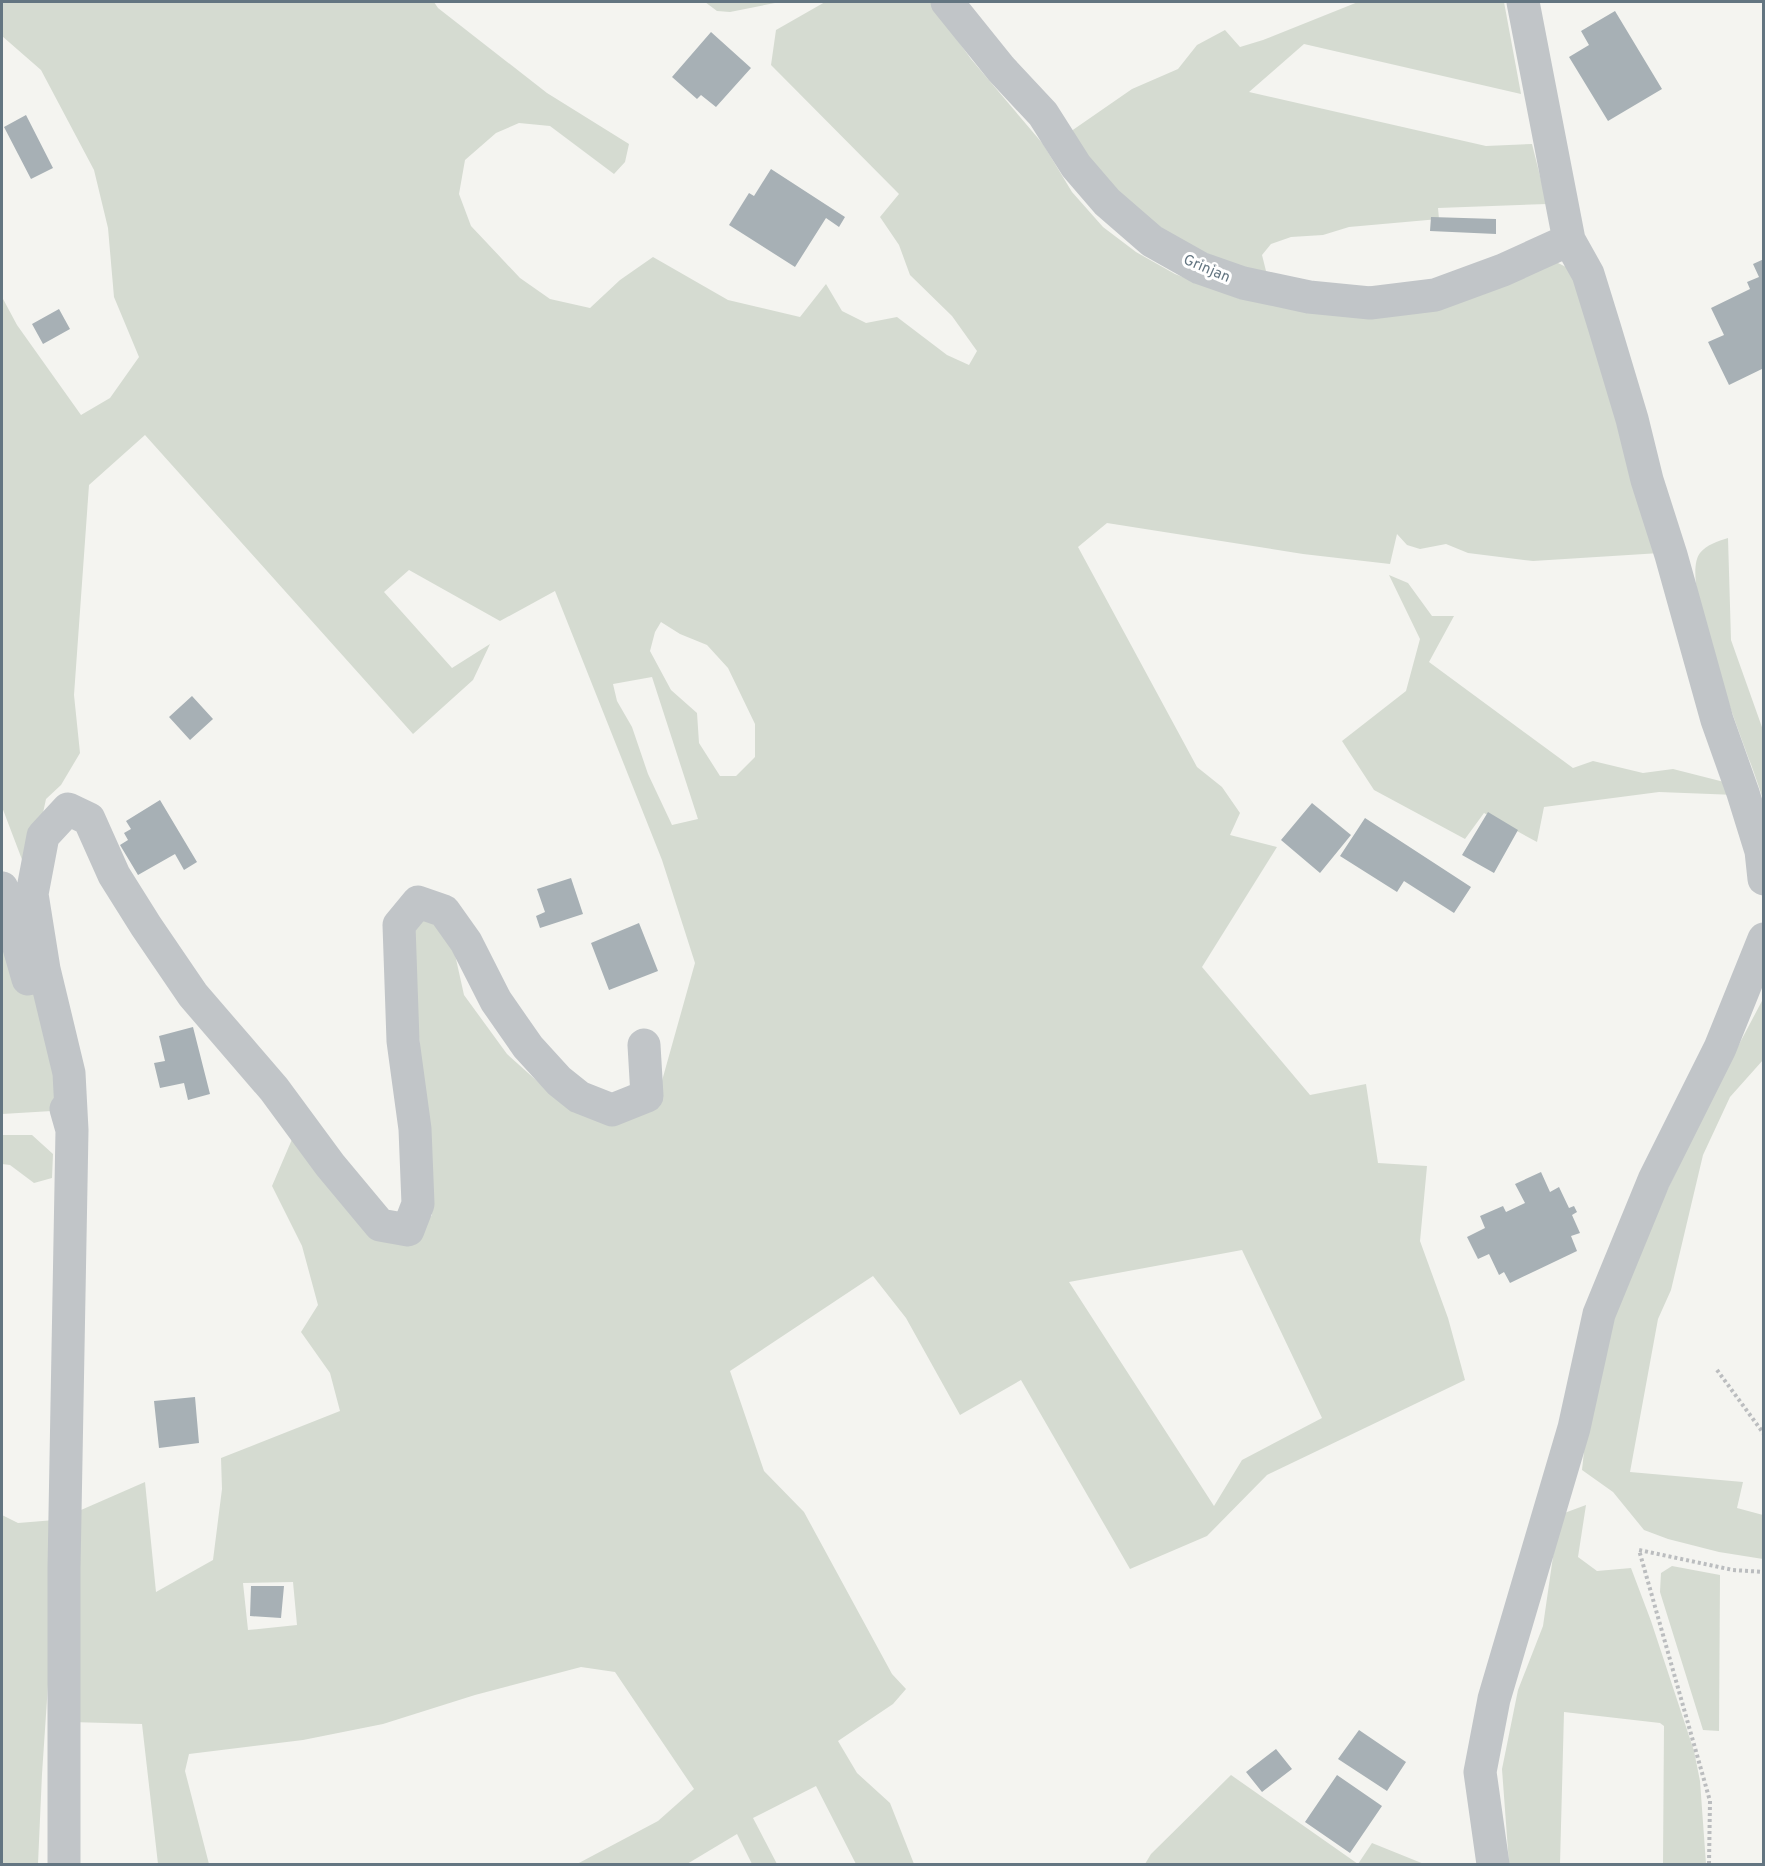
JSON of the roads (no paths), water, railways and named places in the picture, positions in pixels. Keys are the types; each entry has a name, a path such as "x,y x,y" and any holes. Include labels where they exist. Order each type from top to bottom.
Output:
{"street":[{"name":"Grinjan","path":"947,2 1001,69 1043,114 1076,166 1107,202 1152,241 1200,268 1243,283 1309,297 1370,303 1435,295 1503,270 1569,240"},
{"path":"1523,2 1569,240 1588,274 1605,329 1711,699 1761,851 1764,879"},
{"path":"64,1864 64,1569 72,1130 69,1073 44,969 32,894 43,836 69,809 89,819 114,875 193,995 274,1089 330,1165 380,1225 408,1230 418,1204 415,1129 403,1041 399,925 418,902 444,911 466,942 496,1001 528,1047 559,1081 579,1097 612,1110 647,1096 645,1046"},
{"path":"2,888 72,1130"},
{"path":"1493,1864 1480,1772 1492,1709 1514,1627 1574,1428 1599,1314 1654,1180 1720,1048 1764,939"}]}
